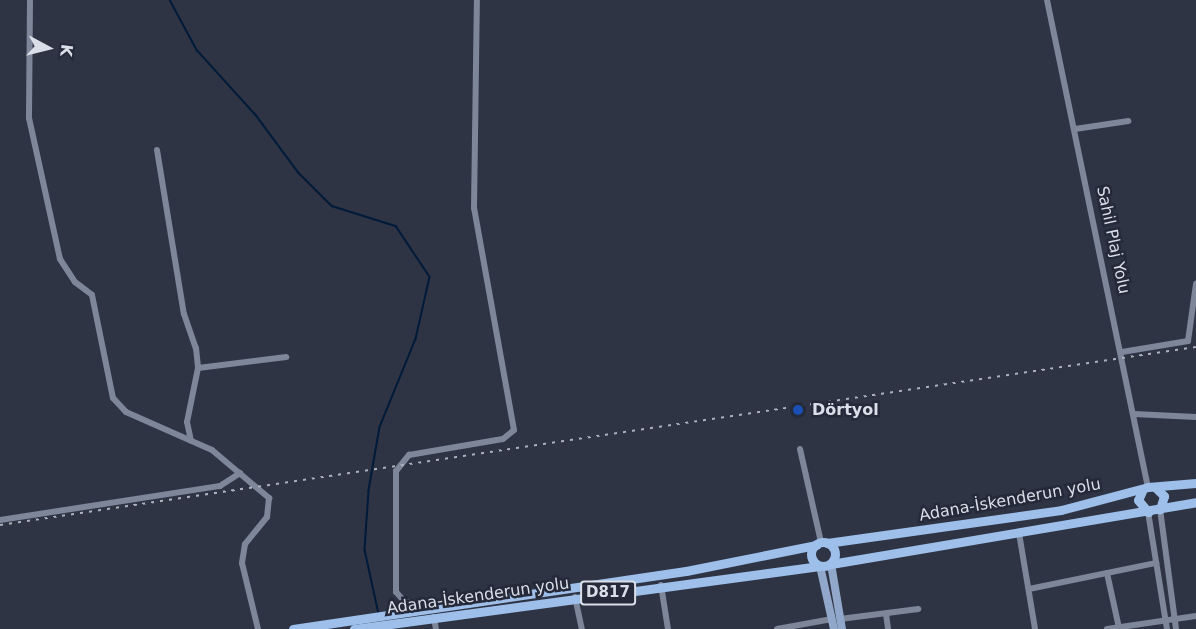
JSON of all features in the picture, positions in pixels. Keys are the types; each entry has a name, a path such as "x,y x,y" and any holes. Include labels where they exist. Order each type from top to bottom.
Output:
{"highway":[{"name":"Adana-İskenderun yolu","path":"821,543 1061,510 1149,487 1196,483"},
{"path":"1148,512 1138,500 1149,487 1164,496 1160,509"},
{"name":"Adana-İskenderun yolu","path":"354,629 396,617 434,617 826,565 1148,512 1196,502"},
{"name":"D817","path":"293,629 346,620 396,617 446,605 686,571 821,543"},
{"path":"821,543 835,552 826,565 812,559 821,543"}],"main road":[{"path":"826,565 836,619 842,629"},
{"path":"834,629 836,619"}],"street":[{"path":"30,0 29,118 60,259 75,282 92,295 113,398 126,412 191,441 240,473 269,498 267,517 245,544 242,563 258,629"},
{"path":"446,605 405,602 396,592 396,471 409,455 503,439 514,430 474,208 477,0"},
{"name":"Sahil Plaj Yolu","path":"1047,0 1149,487"},
{"path":"1075,129 1128,121"},
{"path":"157,150 198,368 188,413 191,441"},
{"path":"1188,342 1196,284"},
{"path":"1122,352 1196,341"},
{"path":"198,368 286,357"},
{"path":"1134,414 1196,417"},
{"path":"800,449 821,543"},
{"path":"0,520 220,486 240,473"},
{"path":"1160,509 1176,629"},
{"path":"1148,512 1167,629"},
{"path":"1019,533 1035,629"},
{"path":"1029,590 1156,563"},
{"path":"1107,573 1119,628"},
{"path":"662,585 668,629"},
{"path":"575,597 582,629"},
{"path":"777,629 918,609"},
{"path":"886,614 888,629"},
{"path":"1107,629 1196,616"},
{"path":"434,617 436,629"}],"waterway":[{"path":"170,0 197,50 256,115 298,172 332,206 396,226 430,277 416,339 380,427 369,491 365,550 379,614"}],"railway":[{"path":"0,525 1196,347"}],"place":[{"name":"Dörtyol","path":"798,410"}]}
